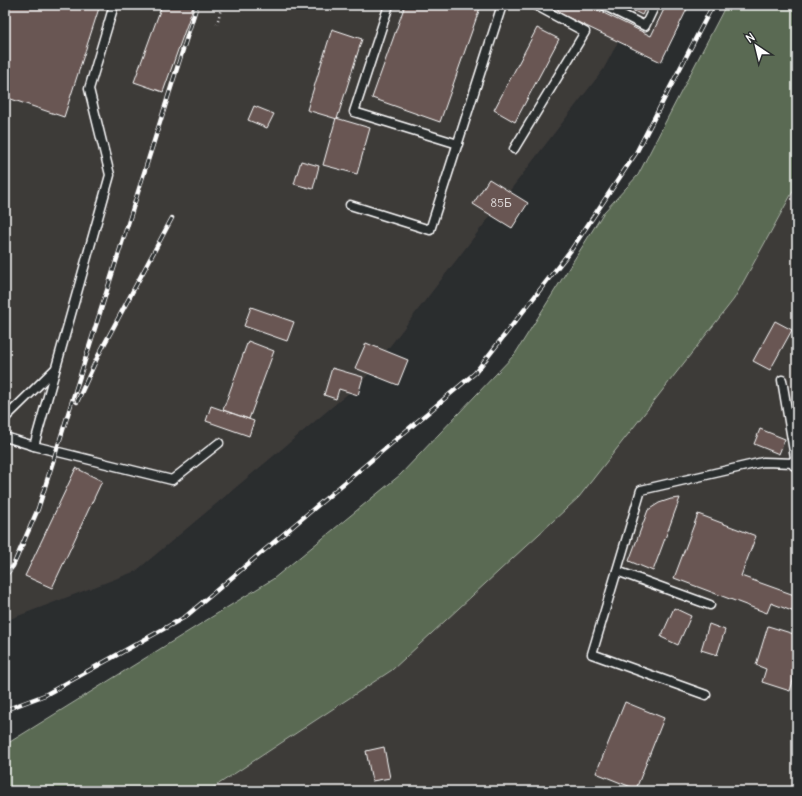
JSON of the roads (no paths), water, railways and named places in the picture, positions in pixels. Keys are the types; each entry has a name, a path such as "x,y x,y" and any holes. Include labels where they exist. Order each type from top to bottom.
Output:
{"lane":[{"path":"34,446 110,175 89,89 114,5"},
{"path":"389,5 354,112 458,144"},
{"path":"350,205 430,230 502,5"},
{"path":"514,149 585,32 535,5"},
{"path":"603,5 645,26 655,5"},
{"path":"5,418 56,368"},
{"path":"706,695 592,654 641,490 763,462 796,463 782,380"},
{"path":"5,437 34,446 172,480 219,443"},
{"path":"617,571 710,605"}],"railway":[{"path":"5,576 13,566 38,509 197,5"},
{"path":"5,710 45,695 185,617 475,373 571,250 636,153 713,5"},
{"path":"77,402 98,356 172,218"}]}
